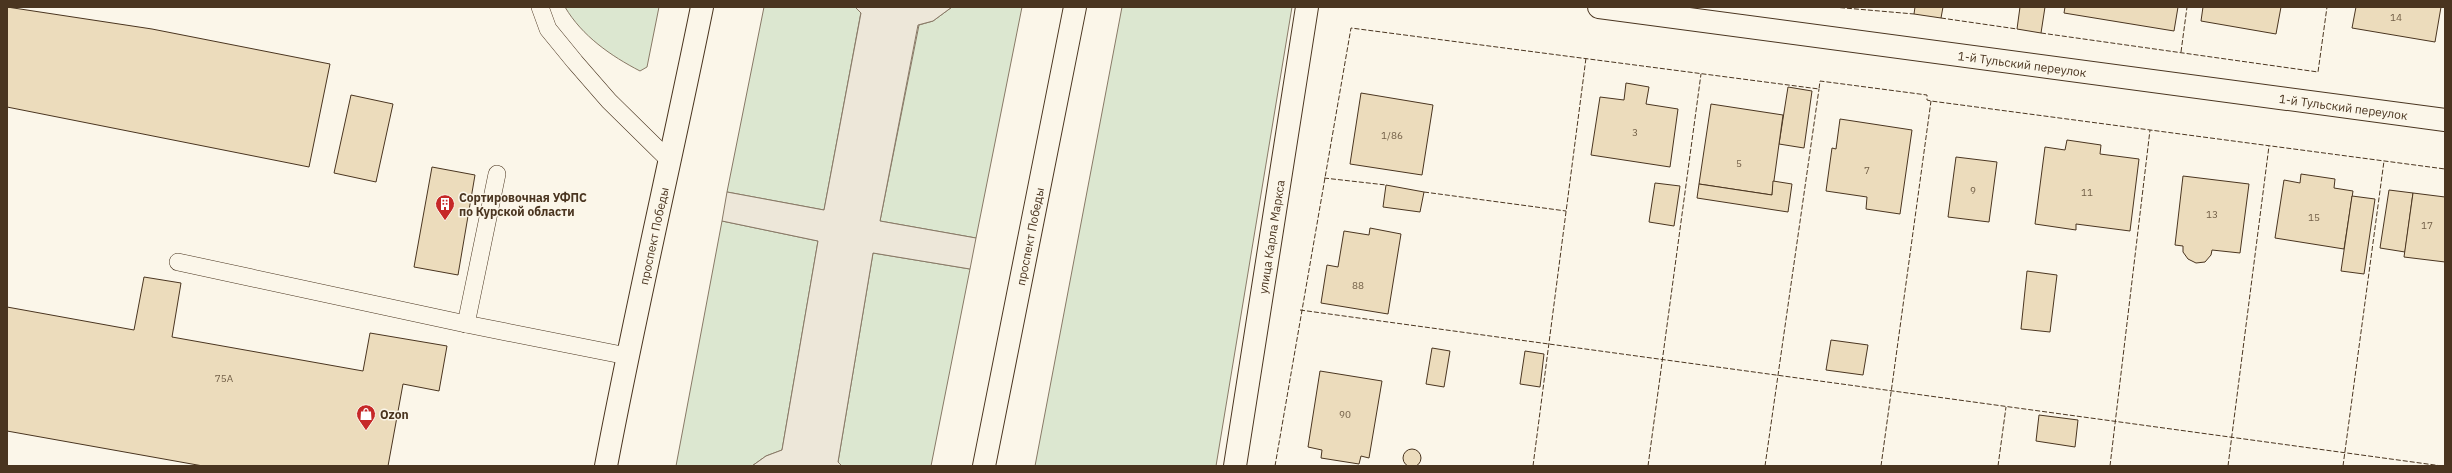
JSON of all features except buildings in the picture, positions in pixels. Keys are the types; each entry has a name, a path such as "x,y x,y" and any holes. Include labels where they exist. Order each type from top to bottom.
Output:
{"street":[{"name":"проспект Победы","path":"606,466 627,356 671,162 702,7"},
{"name":"проспект Победы","path":"984,466 1074,7"},
{"name":"улица Карла Маркса","path":"1235,466 1306,7"},
{"name":"1-й Тульский переулок","path":"1599,7 2445,120"}],"lane":[{"path":"540,7 548,29 575,62 609,101 671,162"},
{"path":"466,324 497,174"},
{"path":"178,262 466,324 627,356"}],"green space":[{"path":"565,7 659,7 647,67 640,71 608,52 580,27"},
{"path":"764,7 855,7 861,12 824,210 727,192"},
{"path":"952,7 1022,7 976,238 880,221 919,25 933,21"},
{"path":"1122,7 1292,7 1216,466 1035,466"},
{"path":"722,221 818,241 782,450 766,456 752,466 676,466"},
{"path":"873,253 970,269 931,466 842,466 838,462"}],"shaded area":[{"path":"855,7 952,7 933,21 918,25 880,221 976,238 970,269 873,253 838,462 842,466 752,466 766,456 782,450 818,241 722,221 727,192 824,210 861,13"}],"fence":[{"path":"1833,7 1914,14"},
{"path":"2181,52 2187,7"},
{"path":"2041,33 2318,72 2327,7"},
{"path":"1941,18 2017,29"},
{"path":"1275,466 1351,28 1819,89 1820,81 1927,95 1927,100 1931,101 2445,169"},
{"path":"1533,466 1586,58"},
{"path":"1648,466 1701,74"},
{"path":"1765,466 1819,89"},
{"path":"1881,466 1931,101"},
{"path":"2110,466 2150,130"},
{"path":"2228,466 2269,146"},
{"path":"2343,466 2384,161"},
{"path":"1324,178 1386,185"},
{"path":"1424,192 1566,211"},
{"path":"1300,310 2442,466"},
{"path":"1998,466 2006,407"}],"place":[{"name":"Сортировочная УФПС по Курской области","path":"445,221"},
{"name":"Ozon","path":"366,431"}]}
